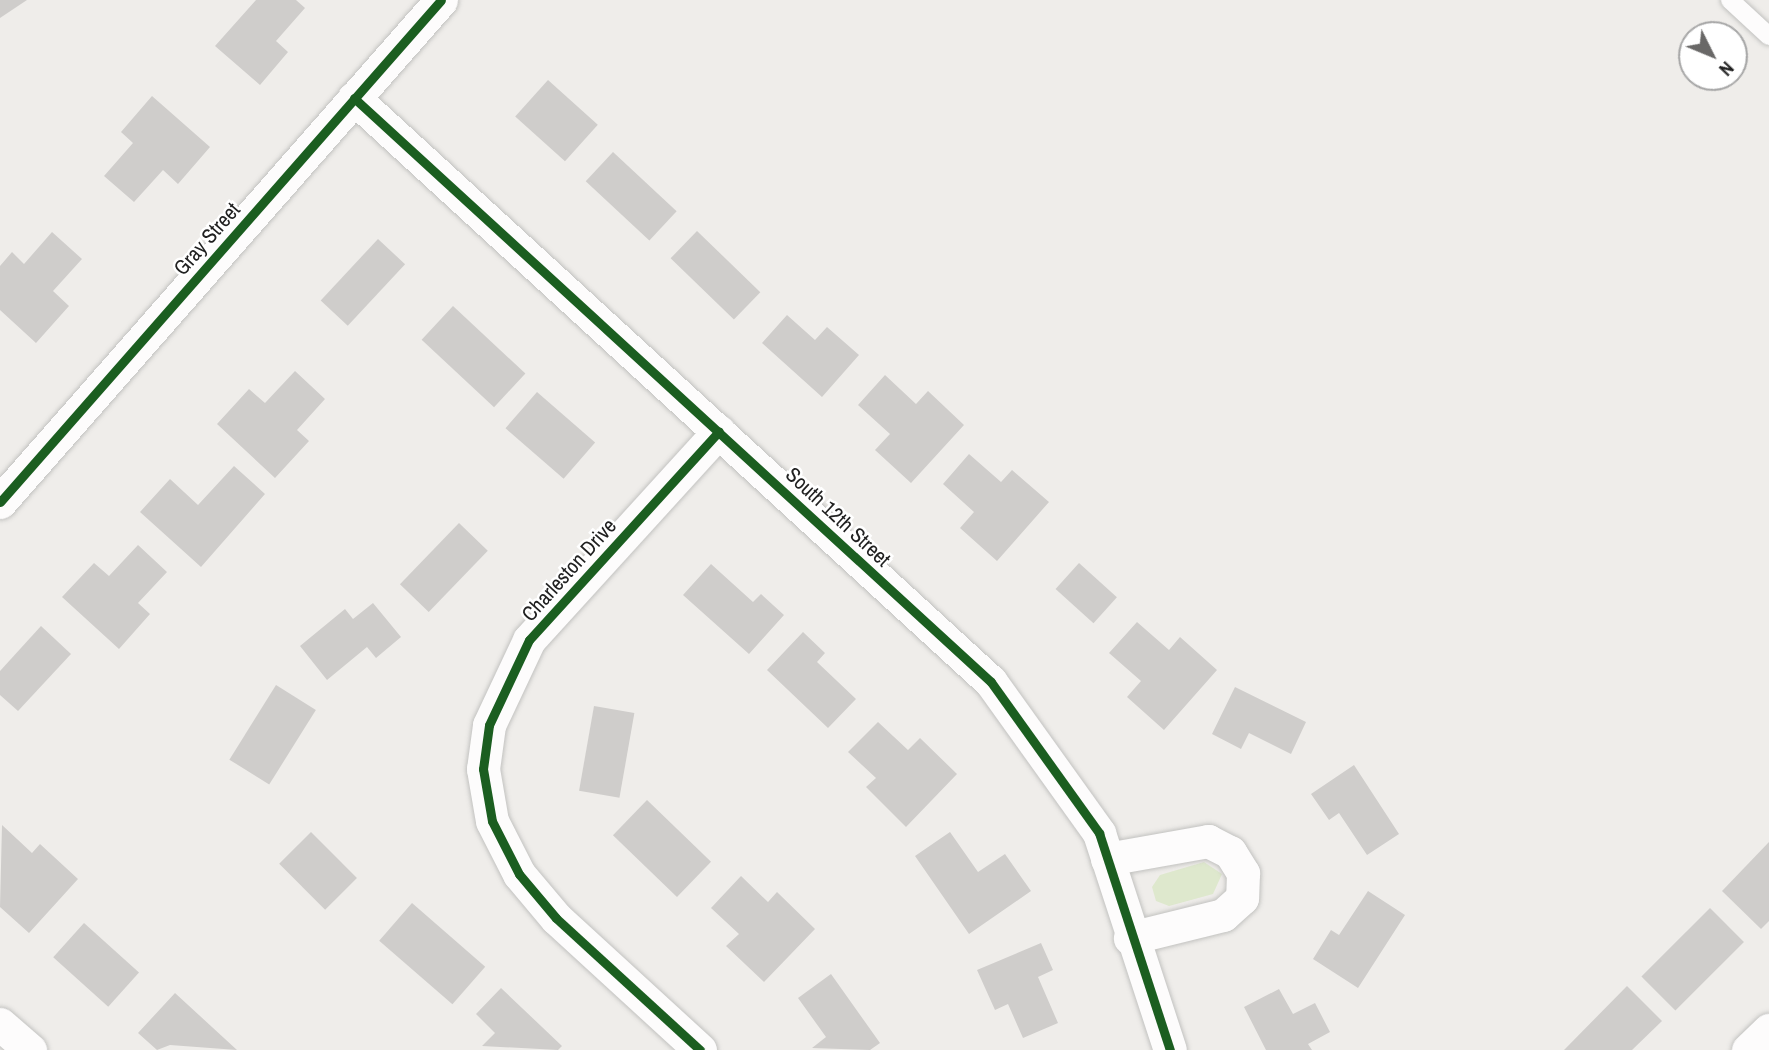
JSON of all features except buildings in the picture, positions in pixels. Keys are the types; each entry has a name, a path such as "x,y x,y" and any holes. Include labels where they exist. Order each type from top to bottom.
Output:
{"street":[{"name":"Gray Street","path":"0,502 441,0"},
{"name":"South 12th Street","path":"354,98 991,682 1099,833 1130,938 1170,1050"},
{"name":"Charleston Drive","path":"700,1050 556,918 519,874 492,821 483,769 489,724 529,640 719,431"},
{"path":"1107,859 1208,841 1230,852 1243,873 1241,898 1223,915 1130,938"},
{"path":"0,1024 30,1050"},
{"path":"1748,1050 1769,1030"}],"lane":[{"path":"1730,0 1769,36"}],"green space":[{"path":"1204,862 1222,874 1213,894 1169,906 1156,901 1152,887 1160,875"}],"cycle path":[{"path":"0,502 441,0"},
{"path":"354,98 991,682 1099,833 1170,1050"},
{"path":"700,1050 556,918 519,874 492,821 483,769 489,725 529,640 719,431"}]}
